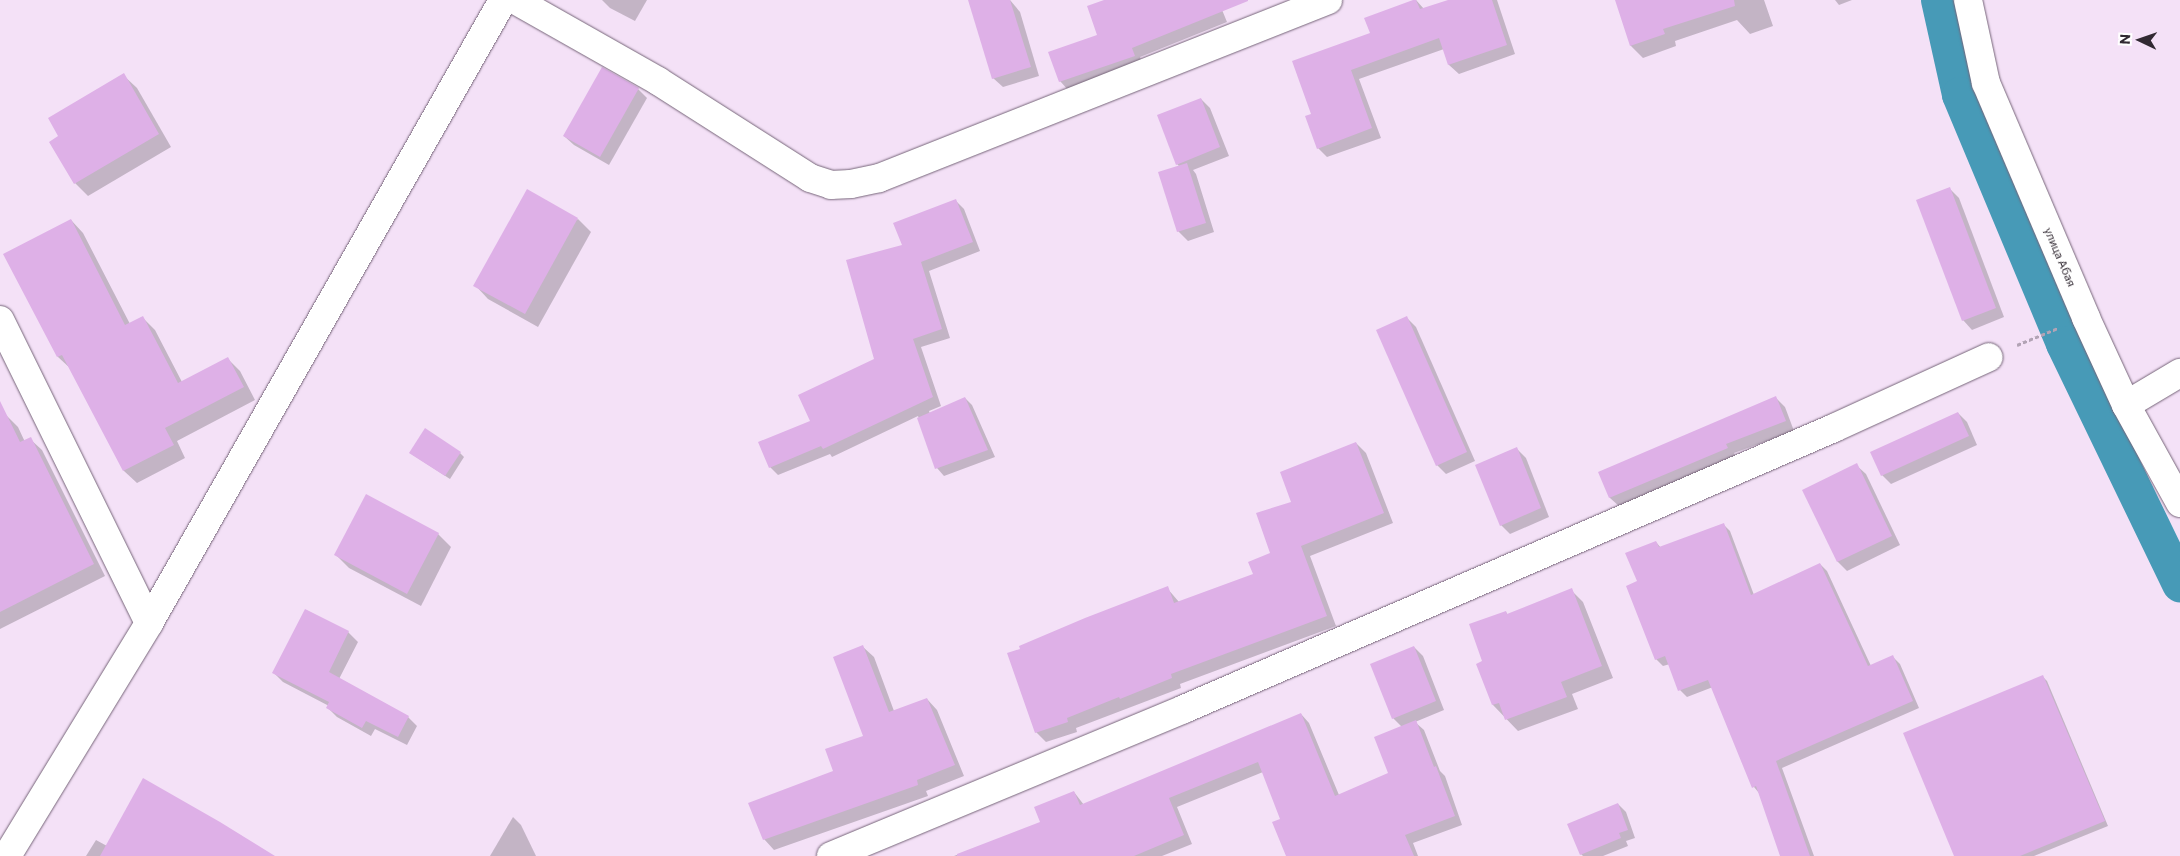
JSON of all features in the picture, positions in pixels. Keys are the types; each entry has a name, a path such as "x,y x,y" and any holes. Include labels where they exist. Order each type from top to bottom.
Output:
{"street":[{"path":"7,856 149,623 503,0"},
{"path":"515,0 658,80 810,178 831,185 851,184 878,178 1328,0"},
{"name":"улица Абая","path":"1968,0 1986,83 2086,318 2126,405 2180,503"},
{"path":"0,320 149,623"},
{"path":"831,856 1193,705 1825,432 1989,357"},
{"path":"2126,405 2180,373"}],"building":[{"path":"968,0 1010,0 1031,67 992,79"},
{"path":"1104,0 1248,1 1132,48 1135,56 1059,82 1048,52 1097,35 1087,6"},
{"path":"1416,0 1420,9 1448,0 1492,0 1507,45 1448,65 1439,38 1351,70 1372,128 1317,149 1305,116 1311,114 1292,61 1370,33 1364,18"},
{"path":"1615,0 1734,0 1735,6 1663,29 1665,34 1630,46"},
{"path":"602,67 639,88 600,157 563,136"},
{"path":"124,73 159,134 74,184 49,142 58,136 48,118"},
{"path":"1201,98 1220,147 1176,165 1157,115"},
{"path":"1187,163 1206,223 1177,232 1158,172"},
{"path":"1950,187 1996,308 1962,321 1916,200"},
{"path":"527,189 578,218 525,314 473,286"},
{"path":"956,199 973,242 921,262 942,329 913,339 933,397 823,449 821,446 769,468 758,442 810,421 798,395 874,359 846,260 902,245 893,223"},
{"path":"71,219 125,325 143,316 178,383 228,357 244,387 165,428 174,445 123,471 62,355 57,357 3,254"},
{"path":"1407,316 1467,452 1436,466 1376,330"},
{"path":"1776,396 1786,421 1726,444 1728,448 1609,498 1598,472"},
{"path":"965,397 988,450 935,469 917,418"},
{"path":"0,401 20,442 31,437 94,564 0,612"},
{"path":"1958,412 1969,436 1881,476 1870,452"},
{"path":"425,428 461,452 445,476 409,453"},
{"path":"1356,442 1384,513 1301,546 1327,616 1171,674 1172,678 1120,699 1119,697 1067,718 1068,722 1035,733 1007,653 1020,649 1019,646 1085,618 1168,586 1174,603 1253,574 1248,562 1270,553 1256,513 1291,502 1280,472"},
{"path":"1517,447 1541,508 1500,526 1475,465"},
{"path":"1857,463 1892,536 1837,562 1802,490"},
{"path":"366,494 439,533 407,594 334,555"},
{"path":"1724,523 1751,595 1820,563 1868,666 1893,655 1913,701 1776,761 1810,856 1780,856 1756,786 1752,788 1708,680 1678,691 1665,656 1655,660 1626,586 1637,581 1625,553 1656,541 1659,547"},
{"path":"1572,588 1602,666 1561,682 1567,697 1505,720 1499,703 1492,705 1476,664 1482,661 1469,624 1506,611 1507,614"},
{"path":"305,609 349,631 329,672 409,716 398,737 366,721 362,728 326,708 329,702 272,673"},
{"path":"863,645 889,712 927,698 955,765 917,780 918,785 763,840 748,803 833,771 825,749 863,736 833,657"},
{"path":"1414,646 1436,701 1392,719 1370,664"},
{"path":"2043,675 2105,821 2020,856 1954,856 1903,733"},
{"path":"1301,713 1335,796 1388,773 1374,737 1416,720 1455,816 1405,835 1414,856 1286,856 1272,822 1280,819 1258,762 1169,798 1184,835 1134,856 957,856 957,854 1040,822 1034,807 1074,791 1080,805"},
{"path":"143,778 220,822 275,856 100,856"},
{"path":"1618,803 1628,830 1619,833 1621,838 1580,855 1567,824"}],"waterway":[{"path":"1939,0 1960,95 2064,344 2180,584"}]}
